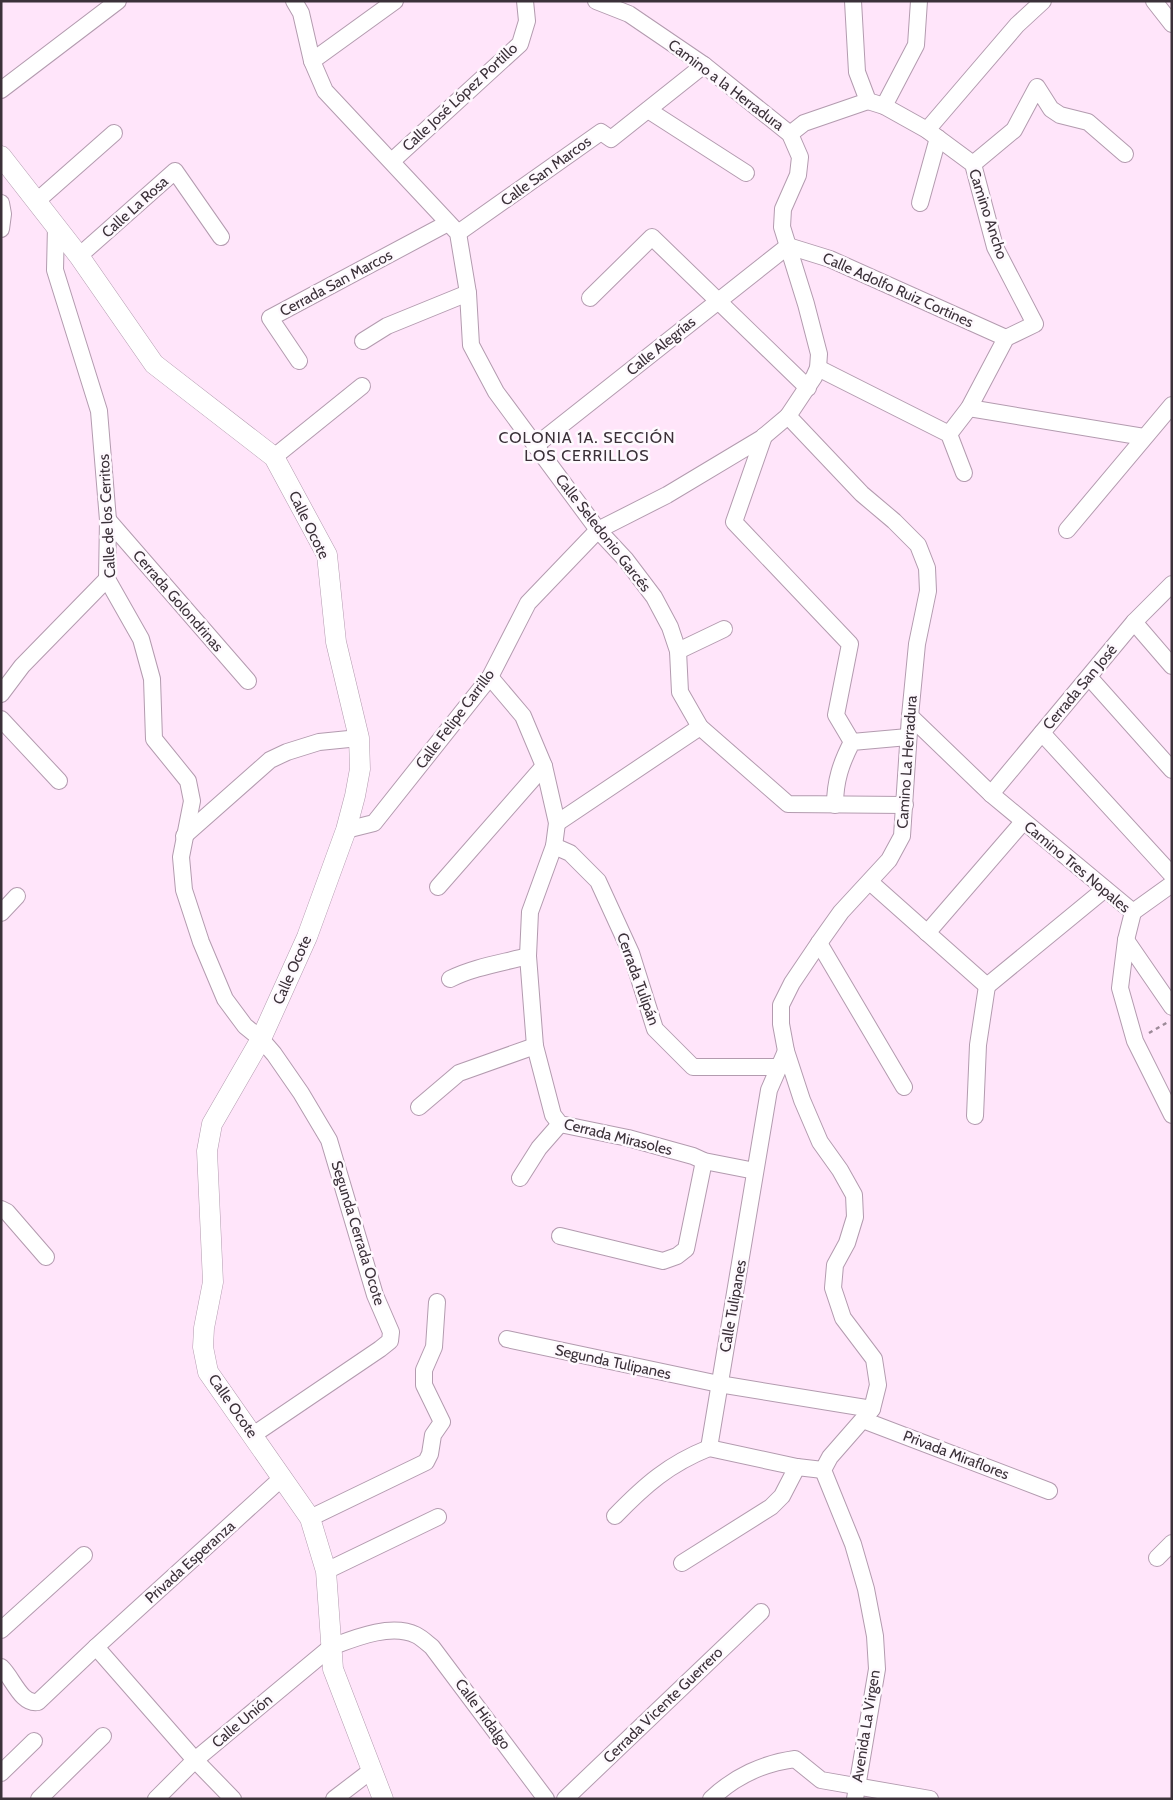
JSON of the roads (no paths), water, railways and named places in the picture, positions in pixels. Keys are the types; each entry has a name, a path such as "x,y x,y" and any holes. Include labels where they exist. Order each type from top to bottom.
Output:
{"street":[{"path":"1,90 118,1"},
{"path":"294,1 300,13 312,61 325,91 453,228"},
{"path":"312,61 395,1"},
{"name":"Calle José López Portillo","path":"392,162 520,44 527,21 525,1"},
{"name":"Camino a la Herradura","path":"596,1 629,14 704,65 790,134 800,156 798,175 783,209 782,227 819,354 813,378"},
{"path":"790,134 804,123 868,101 857,72 853,1"},
{"path":"884,106 916,45 919,1"},
{"path":"920,203 933,134 1017,26 1043,1"},
{"path":"1154,1 1172,24"},
{"name":"Calle San Marcos","path":"453,228 601,132 611,138 704,65"},
{"path":"973,164 1014,130 1025,106 1037,87 1051,109 1060,115 1088,122 1125,154"},
{"name":"Camino Ancho","path":"868,101 884,106 933,134 973,164 996,247 1035,324 1006,338"},
{"path":"648,110 746,173"},
{"path":"38,200 114,133"},
{"name":"Calle Ocote","path":"1,156 38,200 154,364 274,457 326,555 336,642 359,738 360,769 346,830 307,937 261,1039 212,1124 207,1151 213,1282 204,1328 203,1346 208,1372 310,1518 326,1571 333,1669 383,1799"},
{"name":"Calle La Rosa","path":"79,256 175,171 221,237"},
{"path":"1,203 3,214 1,229"},
{"name":"Calle de los Cerritos","path":"56,226 54,270 99,411 108,520 107,579 141,639 152,679 154,739 188,781 192,801 181,857 184,890 201,942 225,999 245,1026 261,1039"},
{"name":"Calle Seledonio Garcés","path":"453,228 468,293 471,345 496,392 535,446 598,530 626,560 654,597 670,627 678,651 680,692 700,726 788,804 905,806"},
{"name":"Cerrada San Marcos","path":"299,362 270,318 453,228"},
{"path":"590,298 652,237 718,300 813,378 949,434 964,473"},
{"name":"Calle Alegrías","path":"535,446 788,246"},
{"name":"Calle Adolfo Ruiz Cortines","path":"788,246 830,259 1006,338"},
{"path":"363,342 387,326 468,293"},
{"path":"949,434 969,408 1006,338"},
{"path":"788,416 813,378"},
{"path":"274,457 362,386"},
{"path":"1067,530 1171,407"},
{"path":"969,408 1144,437"},
{"name":"Calle Felipe Carrillo","path":"346,830 374,823 490,677 528,603 598,530 667,495 764,436 788,416"},
{"name":"Camino La Herradura","path":"788,416 862,494 900,527 918,546 927,568 928,591 917,644 908,737 902,836 889,860 842,912 819,943 792,983 781,1005 781,1024 786,1051 802,1100 820,1142 840,1170 854,1195 855,1217 847,1243 835,1265 833,1288 843,1318 874,1359 878,1385 867,1415"},
{"path":"764,436 734,522 850,644 836,715 852,742"},
{"name":"Cerrada Golondrinas","path":"108,520 248,681"},
{"path":"2,689 107,579"},
{"name":"Cerrada San José","path":"991,794 1134,622 1172,584"},
{"path":"1134,622 1172,666"},
{"path":"678,651 724,629"},
{"path":"490,677 523,716 544,766 557,823 700,726"},
{"path":"1089,677 1172,770"},
{"name":"Camino Tres Nopales","path":"910,716 991,794 1133,912 1126,940 1120,988 1134,1041 1172,1115"},
{"path":"1,719 59,781"},
{"path":"1042,732 1172,874"},
{"path":"852,742 908,737"},
{"path":"184,836 270,760 287,752 319,742 359,738"},
{"path":"835,805 835,790 840,764 852,742"},
{"path":"438,888 544,766"},
{"path":"927,933 1023,822"},
{"name":"Cerrada Mirasoles","path":"557,823 554,846 530,912 528,956 535,1046 554,1115 560,1124 628,1138 693,1156 704,1161 755,1171"},
{"name":"Cerrada Tulipán","path":"554,846 570,853 598,881 631,953 655,1030 661,1036 693,1067 779,1067"},
{"path":"870,882 987,986"},
{"path":"1133,912 1172,884"},
{"path":"974,1116 978,1045 987,986 1105,889"},
{"path":"1,913 17,896"},
{"path":"1126,940 1172,1007"},
{"path":"819,943 904,1087"},
{"path":"450,979 469,970 528,956"},
{"name":"Segunda Cerrada Ocote","path":"253,1435 380,1349 390,1341 391,1332 375,1295 329,1140 301,1094 261,1039"},
{"path":"419,1107 459,1073 535,1046"},
{"name":"Calle Tulipanes","path":"710,1448 719,1384 769,1090 786,1051"},
{"path":"520,1178 539,1148 560,1124"},
{"path":"560,1236 663,1261 677,1256 686,1249 704,1161"},
{"path":"1,1208 7,1212 46,1257"},
{"path":"310,1518 426,1462 430,1454 433,1435 442,1422 424,1385 424,1370 434,1347 437,1302"},
{"name":"Segunda Tulipanes","path":"507,1339 867,1415"},
{"path":"615,1516 648,1482 663,1471 710,1448 798,1467 824,1470 830,1457 867,1415"},
{"name":"Privada Miraflores","path":"867,1415 1049,1491"},
{"path":"682,1563 771,1507 782,1496 798,1467"},
{"name":"Avenida La Virgen","path":"824,1470 853,1544 866,1589 874,1636 877,1669 856,1792"},
{"name":"Privada Esperanza","path":"1,1667 8,1673 25,1699 32,1703 38,1702 96,1646 283,1477"},
{"path":"326,1571 438,1517"},
{"path":"1157,1558 1172,1543"},
{"path":"1,1630 84,1556"},
{"name":"Cerrada Vicente Guerrero","path":"565,1799 761,1612"},
{"name":"Calle Hidalgo","path":"331,1647 350,1640 395,1630 415,1635 432,1647 546,1799"},
{"path":"96,1646 195,1760 233,1799"},
{"name":"Calle Unión","path":"156,1799 195,1760 331,1647"},
{"path":"38,1799 103,1736"},
{"path":"1,1774 34,1741"},
{"path":"711,1799 723,1788 744,1775 774,1762 795,1759 821,1780 856,1792 930,1799"},
{"path":"334,1799 372,1770"}],"district":[{"name":"COLONIA 1A. SECCIÓN LOS CERRILLOS","path":"587,446"}]}
